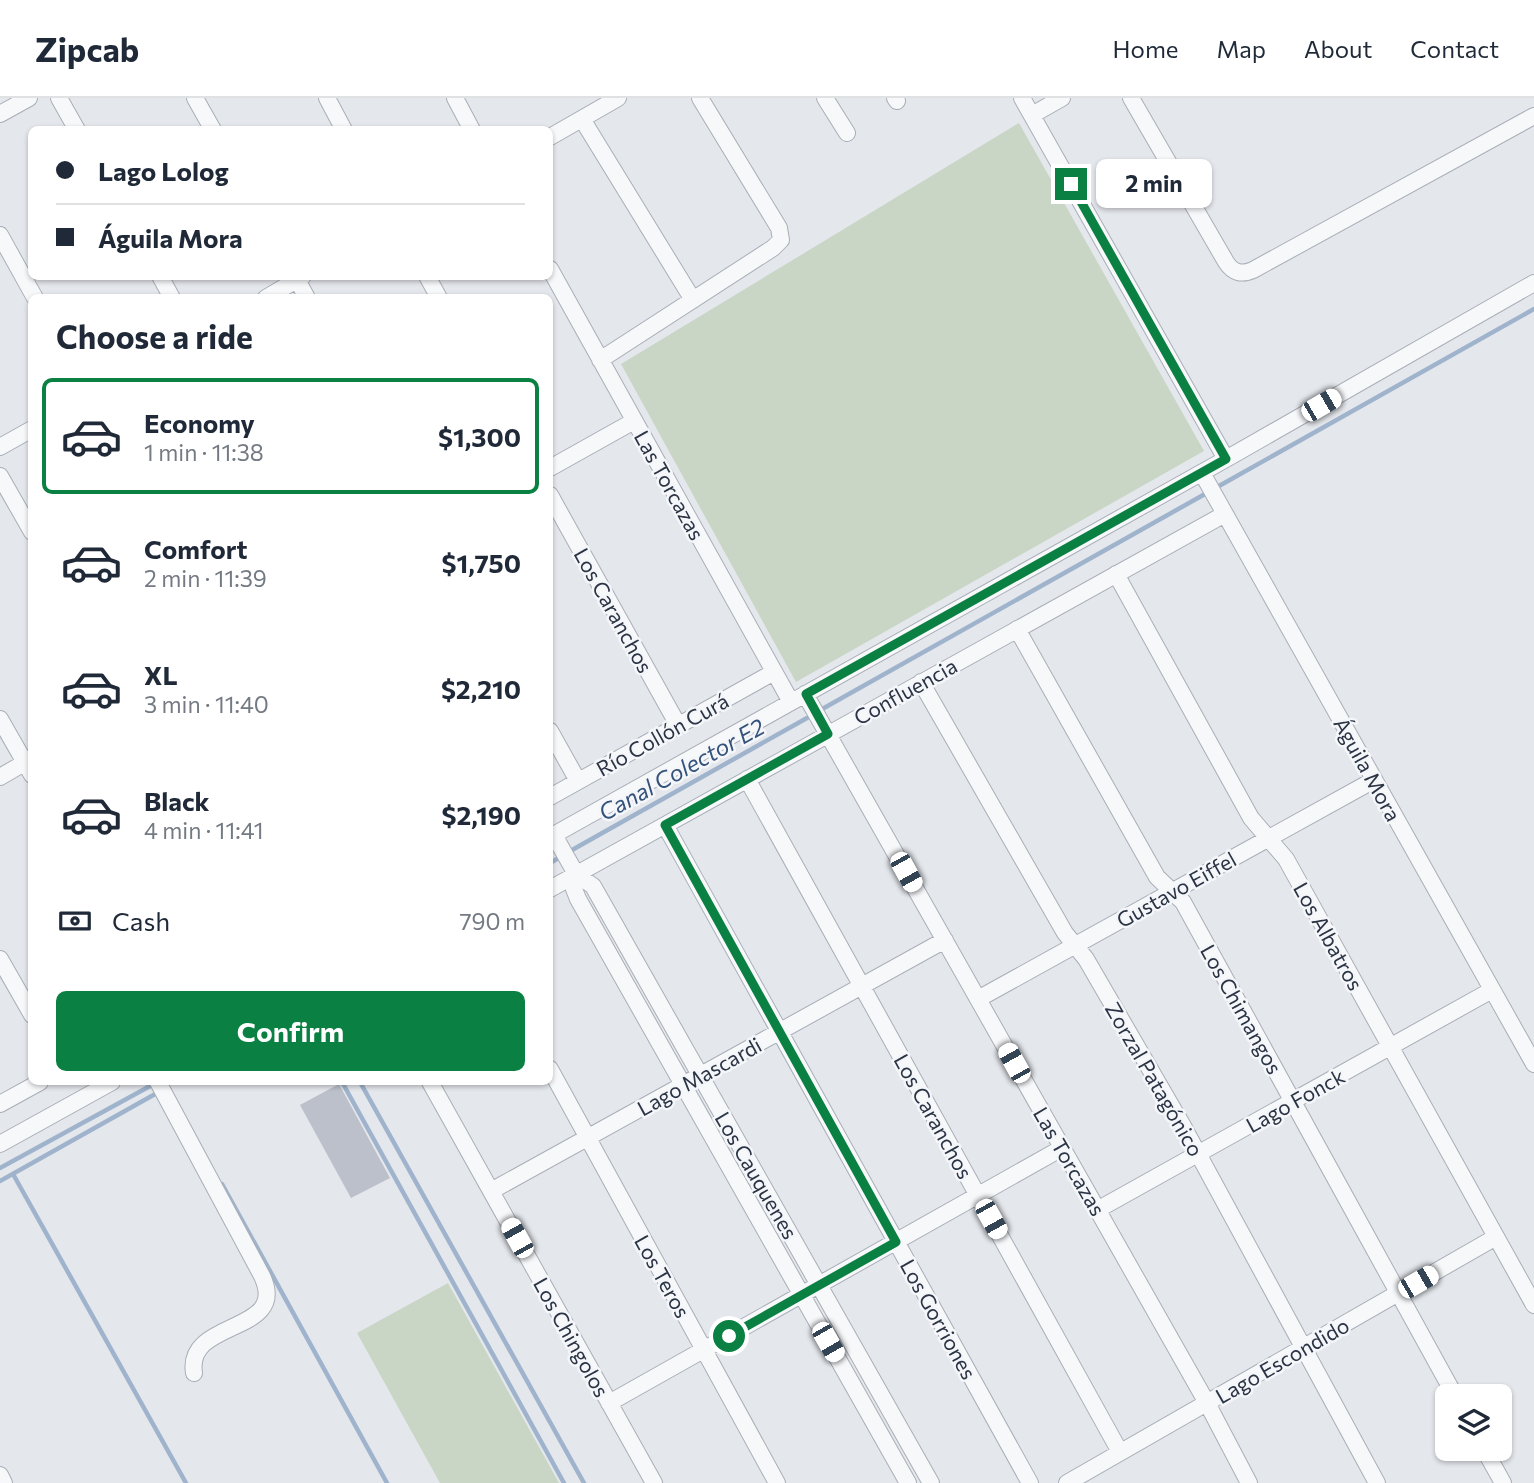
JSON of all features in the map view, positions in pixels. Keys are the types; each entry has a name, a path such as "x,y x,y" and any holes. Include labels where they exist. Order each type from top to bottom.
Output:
{"street":[{"path":"0,114 29,98"},
{"path":"59,98 75,126"},
{"path":"195,98 211,126"},
{"path":"327,98 342,126"},
{"path":"455,98 470,126"},
{"path":"553,135 588,109 618,98"},
{"path":"600,360 776,246 782,236 700,98"},
{"path":"825,98 847,133"},
{"path":"1022,98 1226,459"},
{"path":"1032,115 1062,98"},
{"path":"1131,98 1226,262 1233,270 1244,273 1254,270 1534,116"},
{"path":"588,109 693,300"},
{"path":"0,235 33,294"},
{"name":"Las Torcazas","path":"553,274 774,672 828,734 1249,1483"},
{"path":"273,294 296,280"},
{"path":"553,835 1202,473 1534,283"},
{"path":"553,466 634,421"},
{"path":"0,447 28,431"},
{"name":"Águila Mora","path":"1202,473 1534,1064"},
{"path":"0,475 28,525"},
{"name":"Los Caranchos","path":"553,500 678,725"},
{"name":"Confluencia","path":"553,887 1225,514"},
{"name":"Los Albatros","path":"1116,574 1251,818 1286,859 1534,1306"},
{"name":"Los Chimangos","path":"1017,629 1157,877 1183,902 1448,1384"},
{"name":"Río Collón Curá","path":"553,795 774,672"},
{"name":"Zorzal Patagónico","path":"921,682 1065,933 1090,964 1198,1153 1377,1483"},
{"path":"0,719 28,764"},
{"path":"553,736 578,781"},
{"path":"0,777 28,766"},
{"name":"Los Caranchos","path":"747,779 1121,1452"},
{"name":"Gustavo Eiffel","path":"978,999 1374,780"},
{"name":"Los Gorriones","path":"665,825 1030,1483"},
{"name":"Los Cauquenes","path":"553,838 576,874 593,886 931,1483"},
{"name":"Los Cauquenes","path":"576,874 574,889 578,899 908,1483"},
{"name":"Lago Mascardi","path":"491,1191 945,940"},
{"path":"0,959 28,1008"},
{"name":"Lago Fonck","path":"1097,1210 1492,990"},
{"name":"Los Teros","path":"553,1075 777,1483"},
{"path":"0,1104 35,1085"},
{"path":"0,1144 107,1085"},
{"path":"160,1085 265,1280 267,1291 265,1301 257,1314 201,1344 193,1360 194,1373"},
{"name":"Los Chingolos","path":"432,1085 654,1483"},
{"path":"609,1403 1062,1148"},
{"name":"Lago Escondido","path":"1076,1481 1121,1452 1496,1237"},
{"path":"1491,1461 1503,1483"},
{"path":"0,1475 4,1483"}],"green space":[{"path":"1019,123 1204,451 796,682 621,364"},
{"path":"448,1283 559,1483 440,1483 357,1333"}],"building":[{"path":"340,1085 390,1178 351,1198 300,1105"}],"waterway":[{"path":"1219,486 1534,309"},
{"path":"824,708 1205,494"},
{"name":"Canal Colector E2","path":"572,850 807,718"},
{"name":"Canal Colector E2","path":"553,861 557,859"},
{"name":"Canal Colector E2","path":"0,1168 152,1085"},
{"path":"344,1085 564,1483"},
{"path":"362,1085 584,1483"},
{"path":"0,1181 157,1093"},
{"path":"13,1174 186,1483"},
{"path":"222,1184 387,1483"}],"route":[{"path":"729,1336 896,1242 665,825 828,734 806,694 1226,459 1071,184"}]}
